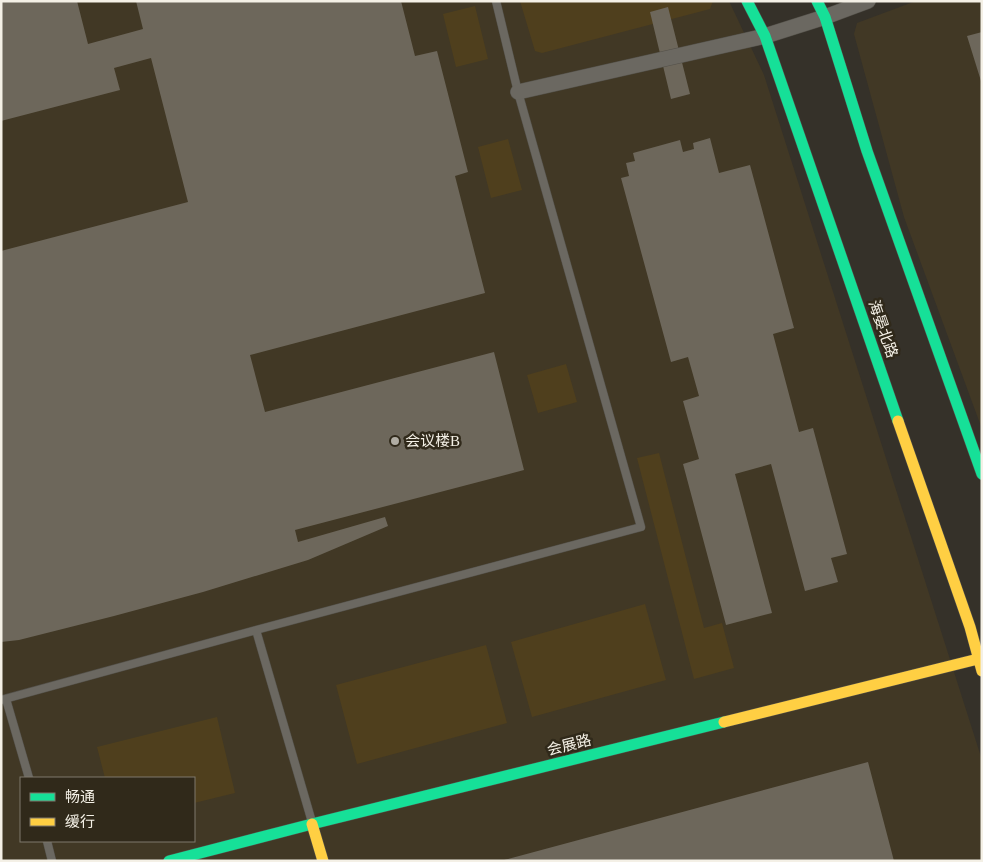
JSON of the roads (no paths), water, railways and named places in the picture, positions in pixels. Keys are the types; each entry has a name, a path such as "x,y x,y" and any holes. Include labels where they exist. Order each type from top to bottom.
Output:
{"main road":[{"name":"海晏北路","path":"747,1 765,36 970,627 982,671"},
{"path":"817,1 825,17 867,150 982,474"},
{"path":"970,627 982,624"},
{"name":"会展路","path":"169,861 978,659"},
{"path":"312,824 322,861"}],"street":[{"path":"518,92 765,36 868,1"}],"lane":[{"path":"29,777 4,700 256,630 641,527 518,92 496,1"},
{"path":"256,630 312,824"},
{"path":"47,842 52,861"}],"place":[{"name":"会议楼B","path":"395,441"}]}
